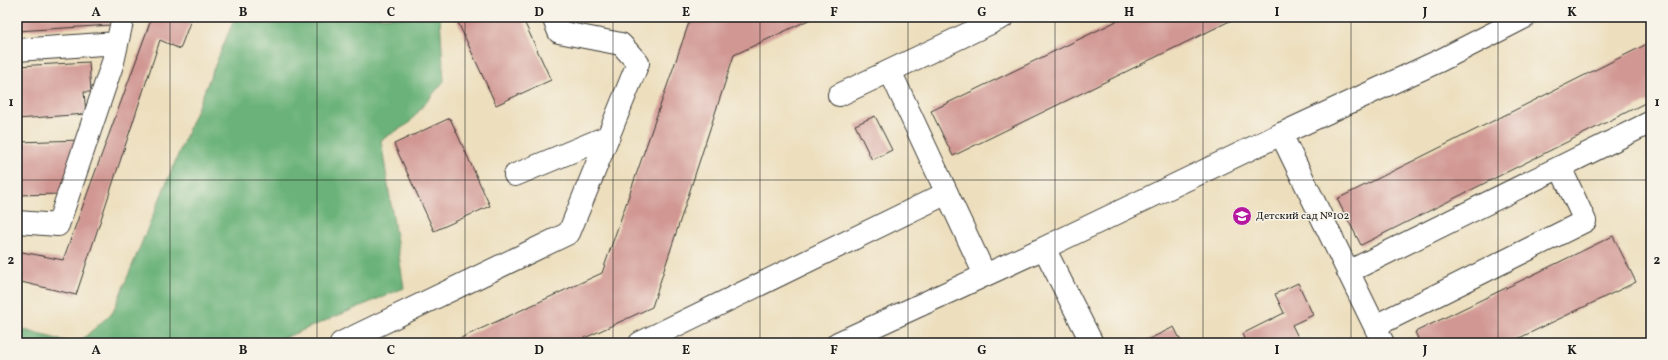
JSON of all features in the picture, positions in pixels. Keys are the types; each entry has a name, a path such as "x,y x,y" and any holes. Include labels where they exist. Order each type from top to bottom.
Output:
{"lane":[{"path":"17,222 58,225 113,62 123,17"},
{"path":"341,343 569,233 610,136 638,63 621,44 559,32 553,17"},
{"path":"839,96 1003,17"},
{"path":"838,343 1044,248 1281,134 1441,60 1525,17"},
{"path":"17,50 117,43"},
{"path":"890,71 985,275"},
{"path":"1348,272 1651,122"},
{"path":"1281,134 1379,334 1585,221 1560,167"},
{"path":"516,175 610,136"},
{"path":"640,343 947,193"},
{"path":"1044,248 1092,343"}],"green space":[{"path":"235,17 440,17 444,81 408,124 381,140 404,288 272,343 78,343 113,312"},
{"path":"17,328 72,343 17,343"}],"building":[{"path":"17,17 110,17 111,25 17,31"},
{"path":"152,17 192,17 180,49 160,40 76,295 17,281 17,251 63,260"},
{"path":"522,17 551,80 496,105 456,18"},
{"path":"691,17 815,17 734,55 652,307 574,343 450,343 602,273"},
{"path":"1125,17 1238,17 953,156 931,111"},
{"path":"1651,42 1651,100 1361,245 1337,199"},
{"path":"89,62 91,92 84,92 86,114 17,119 17,66"},
{"path":"875,116 892,150 872,160 855,125"},
{"path":"450,118 490,206 434,231 394,144"},
{"path":"82,140 60,194 17,195 17,142"},
{"path":"1613,236 1636,282 1509,343 1420,343 1415,332"},
{"path":"1298,283 1313,315 1292,325 1301,343 1246,343 1242,334 1284,313 1275,294"},
{"path":"1174,327 1182,343 1149,343 1147,340"}],"place":[{"name":"Детский сад №102","path":"1242,216"}]}
